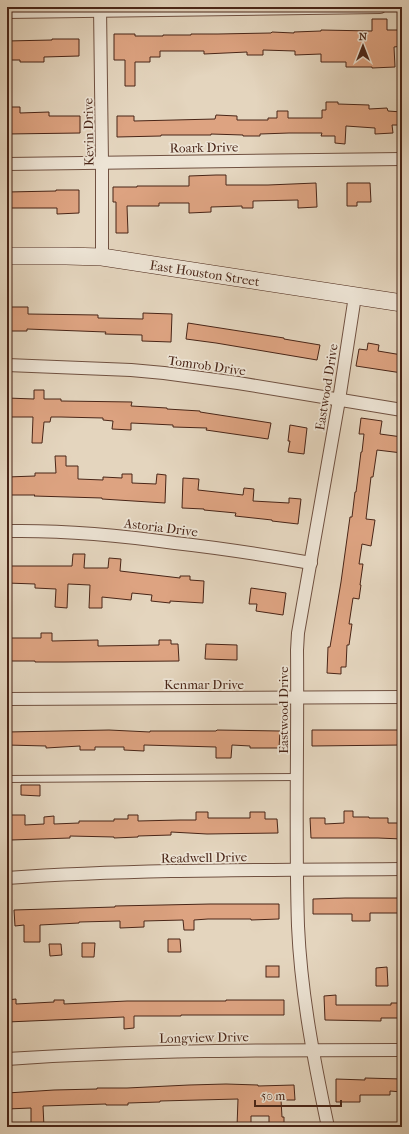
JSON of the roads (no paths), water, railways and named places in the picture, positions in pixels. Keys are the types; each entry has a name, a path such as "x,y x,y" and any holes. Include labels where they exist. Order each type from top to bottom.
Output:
{"main road":[{"name":"East Houston Street","path":"7,256 102,257 402,303"}],"street":[{"path":"7,12 100,9 380,7"},
{"name":"Kevin Drive","path":"100,9 102,257"},
{"name":"Roark Drive","path":"7,164 402,159"},
{"name":"Eastwood Drive","path":"328,1127 313,1050 304,988 298,927 297,650 298,633 339,400 355,296"},
{"name":"Tomrob Drive","path":"7,365 131,370 238,383 402,410"},
{"name":"Astoria Drive","path":"7,531 28,530 137,538 244,552 311,563"},
{"name":"Kenmar Drive","path":"7,699 402,697"},
{"name":"Readwell Drive","path":"7,878 200,871 402,869"},
{"name":"Longview Drive","path":"7,1059 152,1052 402,1050"}],"lane":[{"path":"7,779 297,777"}]}
